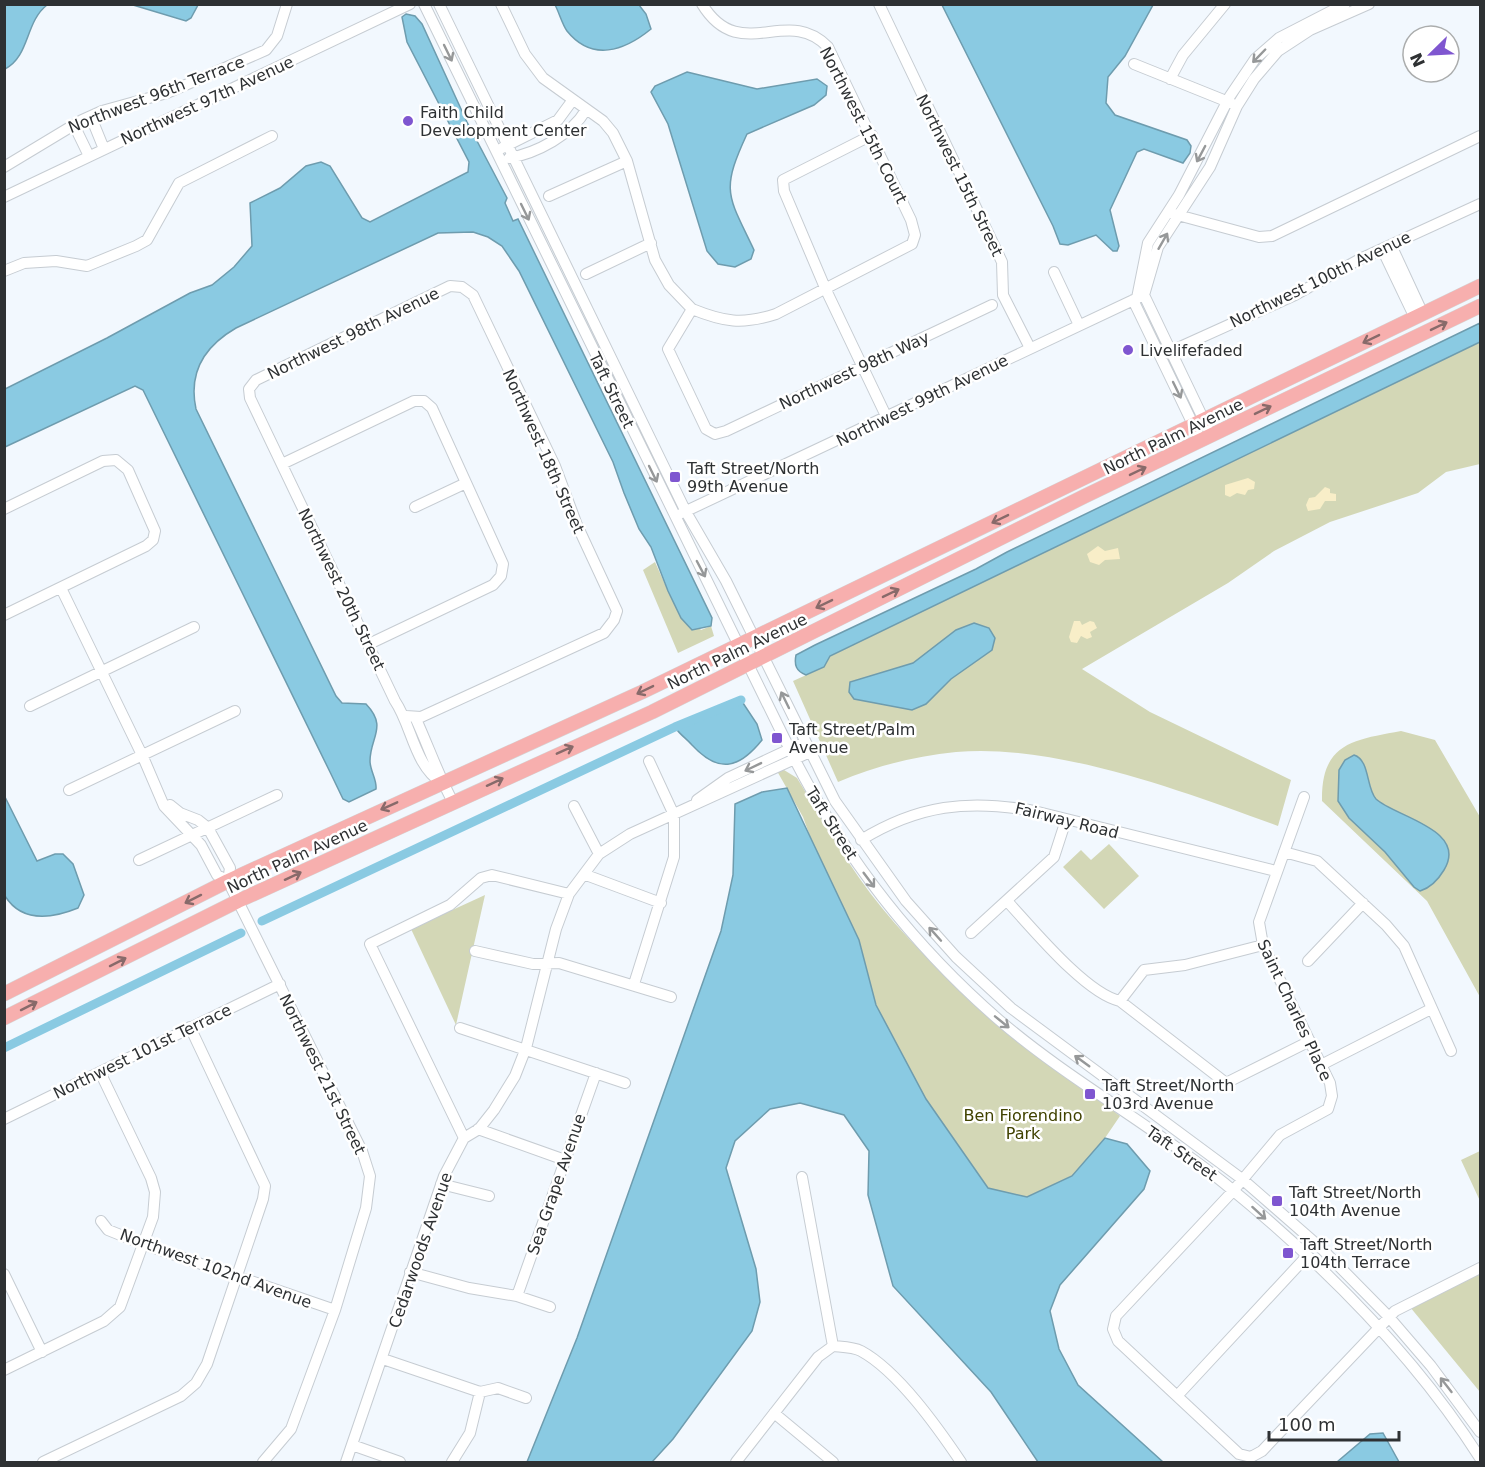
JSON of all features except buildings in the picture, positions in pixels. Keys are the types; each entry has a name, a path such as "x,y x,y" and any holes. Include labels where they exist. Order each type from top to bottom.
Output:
{"main road":[{"name":"North Palm Avenue","path":"4,994 228,881 754,638 1480,286"},
{"name":"North Palm Avenue","path":"4,1018 238,901 652,712 1060,509 1480,306"}],"street":[{"name":"Northwest 96th Terrace","path":"4,167 91,117 167,93 266,50 277,36 287,4"},
{"name":"Northwest 97th Avenue","path":"4,197 410,4"},
{"name":"Taft Street","path":"424,4 795,760 821,810 850,854 893,911 944,969 1000,1021 1238,1185 1378,1328 1420,1376 1480,1458"},
{"name":"Taft Street","path":"439,4 686,512 764,657 835,801 861,840 906,901 956,957 1011,1008 1321,1248 1388,1316 1431,1366 1480,1432"},
{"path":"501,4 525,54 543,78 572,101 603,121 613,133 627,161 655,260 669,285 692,309 717,319 754,321 776,314 826,290"},
{"name":"Northwest 15th Court","path":"702,4 708,14 739,35 800,29 817,36 828,47 911,220 915,235 912,244 826,290"},
{"name":"Northwest 15th Street","path":"879,4 1002,262 1003,295 1030,348"},
{"path":"1170,79 1183,55 1225,4"},
{"path":"1206,438 1138,298 1148,243 1173,214 1202,153 1256,59 1279,38 1345,4"},
{"path":"1232,104 1278,51 1310,30 1369,4"},
{"path":"1134,64 1232,104"},
{"path":"497,155 507,146 558,120 572,101"},
{"path":"497,155 513,157 570,131 586,110"},
{"path":"91,117 104,149"},
{"path":"74,125 88,156"},
{"path":"872,135 783,180 784,191 826,290 887,418"},
{"path":"4,272 24,263 56,261 87,266 136,246 147,240 179,183 212,164 272,136"},
{"path":"1173,214 1258,237 1272,236 1480,136"},
{"path":"549,196 627,161"},
{"name":"Northwest 100th Avenue","path":"1165,354 1295,295 1386,247 1480,204"},
{"path":"586,274 651,243"},
{"path":"1386,247 1419,316"},
{"path":"1054,272 1079,325"},
{"name":"Northwest 98th Avenue","path":"249,389 256,380 439,291 450,286 462,287"},
{"name":"Northwest 18th Street","path":"414,717 604,633 614,620 616,611 577,525 555,466 473,295 462,287"},
{"name":"Northwest 99th Avenue","path":"674,517 1138,298"},
{"name":"Northwest 98th Way","path":"692,309 668,349 706,429 716,434 992,305"},
{"name":"Northwest 20th Street","path":"249,389 250,398 395,701 414,717 436,752 434,758 442,783 453,802"},
{"path":"282,464 414,400 424,401 432,408 503,564 501,576 493,585 369,644"},
{"path":"4,509 103,461 119,461 128,470 152,521 154,538 146,546 4,615"},
{"path":"415,507 466,483"},
{"path":"1052,493 1060,509"},
{"name":"Northwest 21st Street","path":"62,588 156,784 173,809 208,828 230,868 228,881"},
{"path":"30,706 194,627"},
{"path":"69,790 143,757 235,711"},
{"name":"Northwest 20th Street","path":"414,717 406,728 430,775 442,783"},
{"path":"695,806 698,798 728,778 752,769 789,748 807,747"},
{"path":"569,894 492,875 481,878 450,905 370,944 464,1138 478,1129 504,1096 526,1048 556,929 569,894 599,854 630,834 795,760 807,747"},
{"path":"634,984 674,857 674,815 649,761"},
{"name":"Northwest 21st Street","path":"156,784 155,789 164,806 203,848 217,875 228,881 362,1151 370,1176 366,1208 335,1310 291,1429 263,1462"},
{"path":"139,860 277,795"},
{"name":"Saint Charles Place","path":"1238,1185 1280,1135 1329,1109 1332,1103 1332,1088 1263,945 1259,922 1304,797"},
{"name":"Fairway Road","path":"861,840 887,824 928,809 995,804 1276,871"},
{"path":"574,806 599,854"},
{"path":"971,933 1054,857 1066,820"},
{"path":"203,848 217,841"},
{"path":"1284,852 1317,861 1363,903 1404,946 1451,1051"},
{"path":"586,874 661,903"},
{"path":"1007,901 1088,984 1110,999 1120,1001 1226,1083 1310,1041"},
{"path":"1308,961 1363,903"},
{"path":"1120,1001 1144,970 1185,965 1263,945"},
{"path":"475,951 533,963 559,963 671,997"},
{"name":"Northwest 101st Terrace","path":"4,1119 280,984"},
{"path":"1321,1065 1431,1009"},
{"path":"44,1462 181,1396 196,1383 207,1364 263,1199 265,1186 190,1027"},
{"path":"460,1028 526,1048 625,1083"},
{"path":"4,1370 104,1321 120,1307 153,1218 155,1192 151,1178 100,1072"},
{"name":"Sea Grape Avenue","path":"517,1296 596,1073"},
{"path":"478,1129 565,1160"},
{"name":"Cedarwoods Avenue","path":"346,1462 441,1184 464,1138"},
{"path":"802,1177 833,1346"},
{"path":"441,1184 489,1196"},
{"path":"1238,1185 1116,1316 1113,1329 1118,1341 1239,1454 1251,1457 1262,1451 1388,1316 1404,1305 1480,1268"},
{"name":"Northwest 102nd Avenue","path":"101,1221 108,1230 143,1244 335,1310"},
{"path":"1177,1396 1307,1256"},
{"path":"410,1272 469,1288 517,1296 550,1307"},
{"path":"4,1274 42,1352"},
{"path":"736,1462 818,1357 833,1346 859,1350 881,1366 936,1424 961,1462"},
{"path":"383,1359 480,1392 498,1388 526,1398"},
{"path":"1420,1376 1431,1366"},
{"path":"452,1462 470,1433 480,1392"},
{"path":"774,1413 832,1462"},
{"path":"352,1445 399,1462"}],"green space":[{"path":"1480,342 1480,464 1446,472 1418,493 1330,522 1274,551 1228,583 1082,669 1150,712 1291,780 1278,826 1161,785 1077,762 1035,755 994,751 926,756 896,762 838,782 793,681 824,667 830,656"},
{"path":"655,562 668,591 701,630 711,626 714,636 678,653 643,570"},
{"path":"1401,731 1435,740 1480,817 1480,997 1427,901 1322,801 1327,767 1343,748 1368,738"},
{"name":"Ben Fiorendino Park","path":"784,770 797,778 859,877 908,938 995,1018 1120,1116 1105,1138 1072,1176 1027,1197 989,1189 926,1099 876,1005 859,940 819,861 803,817 777,771"},
{"path":"1109,844 1139,876 1104,909 1063,867 1081,850 1091,860"},
{"path":"485,895 456,1025 411,929"},
{"path":"1480,1151 1480,1201 1461,1160"},
{"path":"1480,1273 1480,1392 1410,1307"}],"sand":[{"path":"1248,478 1255,482 1254,489 1248,490 1245,495 1237,493 1230,497 1225,495 1225,485"},
{"path":"1325,487 1330,489 1330,493 1336,494 1336,501 1325,501 1320,509 1308,511 1306,505 1309,498 1315,497"},
{"path":"1098,546 1105,551 1118,548 1120,559 1105,560 1099,565 1090,562 1087,554"},
{"path":"1074,621 1080,621 1082,625 1090,621 1094,622 1097,628 1090,632 1092,637 1087,639 1081,636 1077,643 1071,642 1069,637"}],"water":[{"path":"5,4 47,5 35,20 19,56 5,69"},
{"path":"133,5 198,5 191,18 186,21"},
{"path":"555,5 639,5 646,14 651,29 630,43 608,50 597,50 577,41 567,31"},
{"path":"942,5 1153,5 1125,56 1108,77 1106,103 1115,115 1187,140 1191,146 1190,153 1183,163 1144,149 1137,152 1110,210 1119,246 1117,251 1113,251 1096,235 1068,245 1060,244"},
{"path":"406,14 415,16 422,24 467,122 507,198 505,203 513,221 518,219 712,618 711,626 692,630 681,618 651,547 639,529 613,462 519,271 502,246 488,237 473,232 438,233 236,328 216,343 201,361 195,383 196,409 336,696 342,703 366,704 376,719 377,726 370,761 376,789 349,802 343,799 143,390 135,386 5,447 5,389 190,293 212,285 234,267 252,246 250,203 280,188 306,166 321,162 330,166 362,218 370,222 468,172 469,162 407,42 402,17"},
{"path":"687,72 757,89 817,79 827,86 826,95 814,105 747,134 738,153 730,182 733,204 754,250 751,259 735,267 718,264 707,251 668,124 651,92 655,86"},
{"path":"1480,323 1480,342 830,656 824,667 806,675 796,667 796,655 815,645"},
{"path":"974,623 989,628 995,638 992,650 951,679 926,704 912,710 854,699 849,692 850,682 913,663 956,630"},
{"path":"741,700 757,724 762,740 745,757 736,762 719,764 711,760 701,754 675,727"},
{"path":"1354,755 1363,762 1376,799 1426,825 1446,844 1449,856 1444,870 1427,888 1420,891 1414,887 1385,852 1349,818 1338,801 1339,770 1345,760"},
{"path":"787,788 859,940 876,1005 926,1099 988,1188 1027,1197 1072,1176 1105,1138 1127,1144 1150,1171 1144,1189 1060,1285 1050,1311 1059,1349 1078,1385 1163,1462 1038,1462 991,1392 893,1286 868,1195 869,1151 844,1115 800,1103 770,1109 735,1141 726,1168 756,1269 760,1302 752,1331 673,1439 652,1462 527,1462 577,1338 721,931 733,875 735,804 762,792"},
{"path":"4,795 37,861 55,854 63,854 73,864 84,895 78,908 58,915 28,915 12,905 5,896"},
{"path":"1383,1433 1399,1462 1337,1462 1370,1434"}],"waterway":[{"path":"262,921 675,727 741,700"},
{"path":"4,1048 241,933"}],"place":[{"name":"Faith Child Development Center","path":"408,121"},
{"name":"Livelifefaded","path":"1128,350"},
{"name":"Taft Street/North 99th Avenue","path":"675,477"},
{"name":"Taft Street/Palm Avenue","path":"777,738"},
{"name":"Taft Street/North 103rd Avenue","path":"1090,1094"},
{"name":"Taft Street/North 104th Avenue","path":"1277,1201"},
{"name":"Taft Street/North 104th Terrace","path":"1288,1253"}]}
